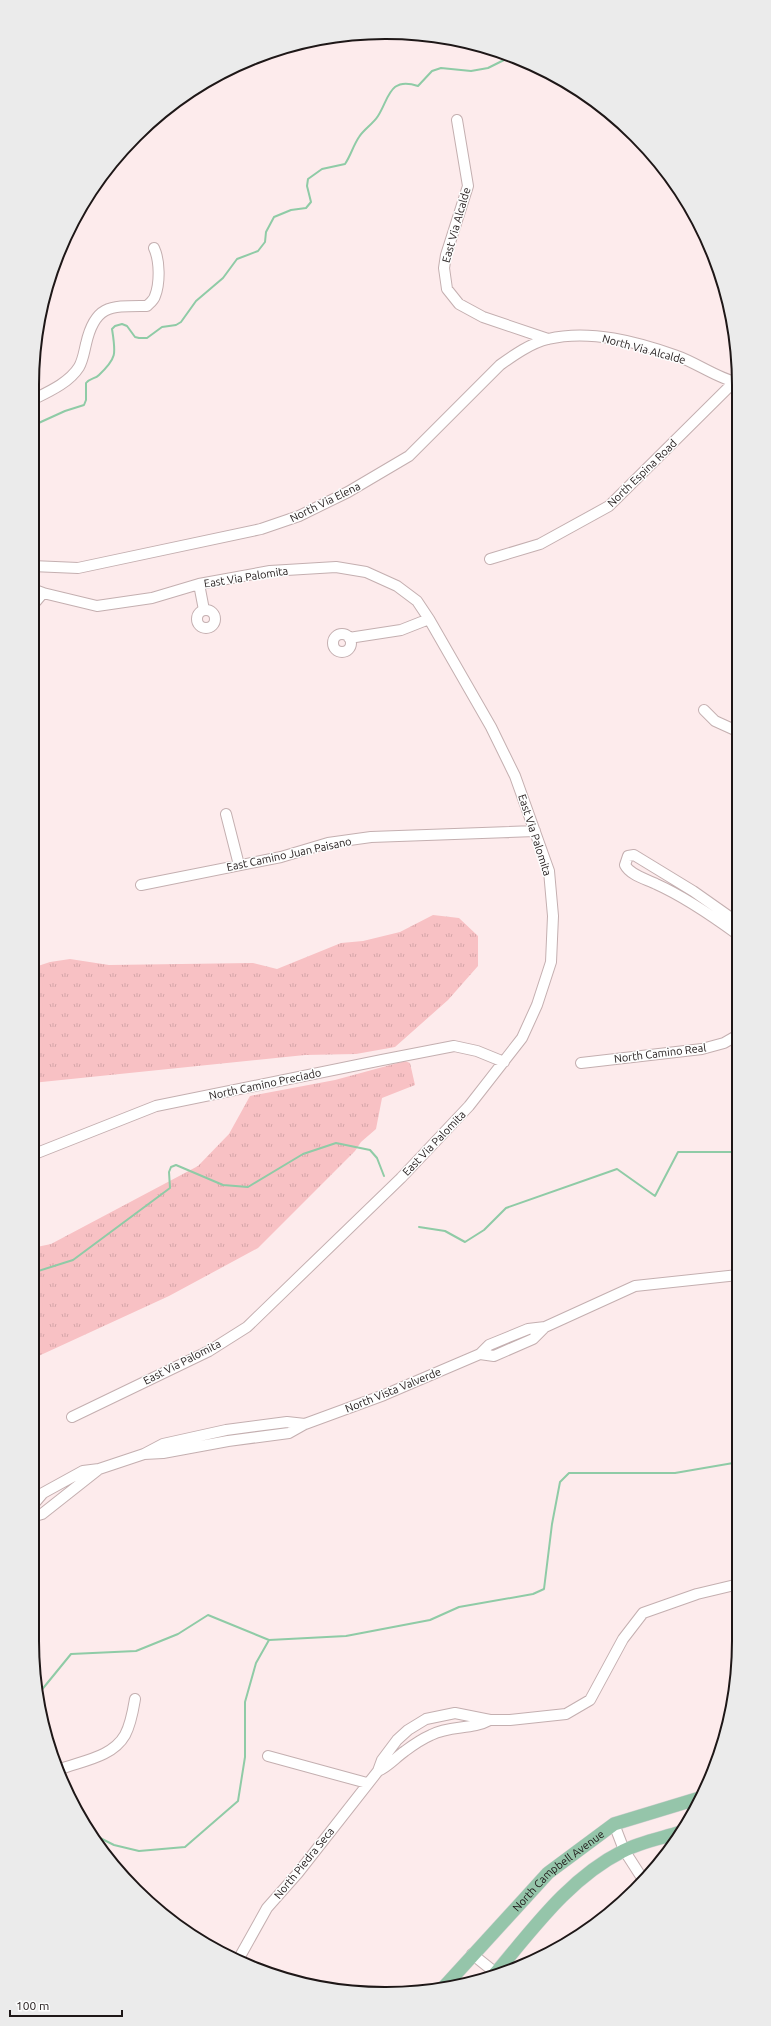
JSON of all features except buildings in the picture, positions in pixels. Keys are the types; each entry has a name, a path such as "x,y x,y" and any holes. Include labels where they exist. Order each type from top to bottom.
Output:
{"main road":[{"name":"North Campbell Avenue","path":"449,1981 472,1954 548,1873 614,1824 693,1800"},
{"name":"North Campbell Avenue","path":"500,1968 550,1908 593,1869 624,1850 673,1835"}],"street":[{"name":"East Via Alcalde","path":"457,120 468,186 446,255 444,268 447,289 459,304 483,317 548,339"},
{"path":"39,396 68,379 73,374 84,357 91,325 103,311 113,307 147,306 153,300 156,296 158,276 158,257 154,248"},
{"name":"North Via Alcalde","path":"548,339 592,335 632,344 678,356 732,381"},
{"name":"North Via Elena","path":"39,566 78,568 261,529 299,516 348,492 409,456 500,365 516,354 548,339"},
{"name":"North Espina Road","path":"490,559 540,544 609,506 732,385"},
{"name":"East Via Palomita","path":"39,592 97,606 152,598 199,584 270,571 336,567 366,572 397,586 417,601 429,619 491,727 515,776 549,871 553,916 551,962 537,1005 522,1038 469,1106 401,1178 247,1327 209,1351 72,1417"},
{"path":"199,584 204,610"},
{"path":"39,598 43,593"},
{"path":"349,638 400,630 429,619"},
{"path":"704,710 715,721 732,730"},
{"path":"226,814 239,865"},
{"name":"East Camino Juan Paisano","path":"141,885 282,857 328,843 371,837 535,832"},
{"path":"732,919 657,868 634,855 628,856 625,865 632,872 678,894 711,914 732,930"},
{"name":"North Camino Real","path":"581,1063 702,1049 724,1043 732,1038"},
{"name":"North Camino Preciado","path":"39,1152 156,1106 454,1046 478,1051 504,1062"},
{"name":"North Vista Valverde","path":"39,1498 43,1493 61,1482 83,1471 99,1469 144,1454 163,1444 226,1430 287,1422 305,1424 384,1395 480,1354 489,1345 528,1328 545,1327 635,1286 732,1276"},
{"name":"North Vista Valverde","path":"39,1515 99,1469"},
{"name":"North Piedra Seca","path":"241,1955 267,1908 298,1873 367,1783 378,1771 382,1760 397,1740 408,1730 426,1719 454,1713 490,1720 510,1720 566,1714 590,1700 623,1640 643,1613 697,1594 732,1586"},
{"path":"63,1768 87,1760 117,1746 129,1727 135,1699"},
{"name":"North Piedra Seca","path":"378,1771 387,1767 404,1751 432,1734 454,1728 481,1725 490,1720"},
{"path":"268,1756 367,1783"},
{"path":"614,1824 624,1850 640,1875"},
{"path":"472,1954 491,1971"}],"green space":[{"path":"433,915 459,918 478,936 478,966 448,1000 395,1047 356,1054 305,1055 39,1082 39,966 50,962 70,959 109,965 253,963 277,969 341,943 363,941 400,932"},
{"path":"405,1061 410,1063 415,1085 382,1098 376,1129 361,1142 355,1151 258,1248 169,1296 39,1356 39,1247 51,1244 198,1166 229,1134 250,1096 335,1080"}],"waterway":[{"path":"39,423 65,411 84,405 86,400 86,383 99,375 109,364 114,355 112,329 115,326 122,324 127,326 135,337 147,338 162,327 176,325 181,322 196,301 223,278 237,259 258,251 265,242 266,232 274,217 291,210 306,208 311,202 307,186 308,179 322,169 345,164 359,137 363,131 376,119 391,91 396,87 401,84 418,86 432,71 441,68 471,71 488,68 504,60"},
{"path":"39,1271 73,1260 170,1188 169,1172 171,1167 176,1165 223,1185 248,1187 303,1154 336,1143 370,1150 377,1158 384,1176"},
{"path":"419,1227 445,1231 465,1242 484,1230 506,1208 617,1169 655,1196 678,1152 732,1152"},
{"path":"101,1839 114,1845 139,1851 185,1847 238,1801 245,1757 245,1702 256,1663 269,1640 346,1636 430,1620 459,1607 533,1594 544,1589 552,1524 560,1482 569,1473 675,1473 732,1463"},
{"path":"43,1689 71,1654 136,1651 178,1634 208,1615 269,1640"}]}
